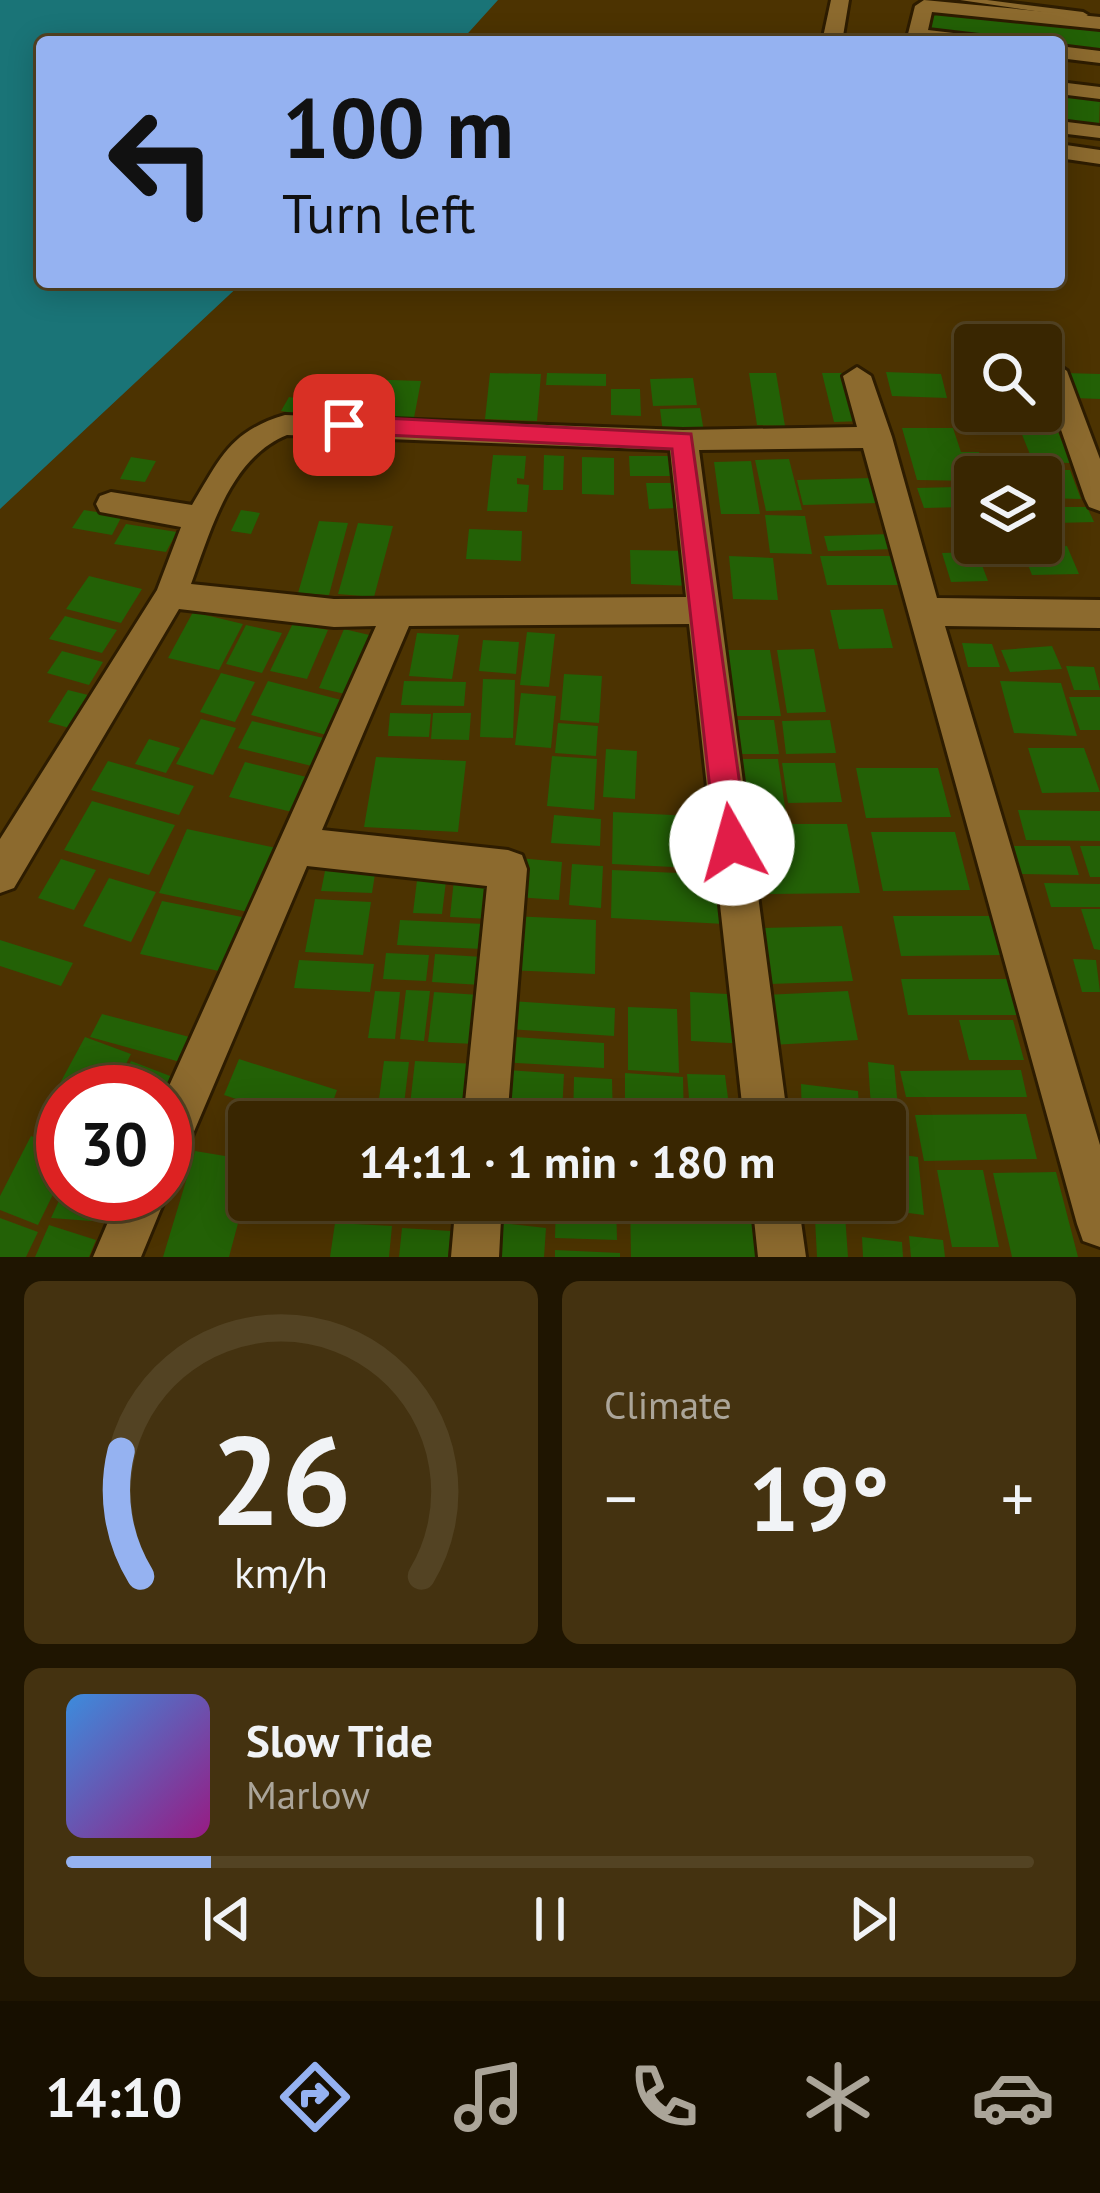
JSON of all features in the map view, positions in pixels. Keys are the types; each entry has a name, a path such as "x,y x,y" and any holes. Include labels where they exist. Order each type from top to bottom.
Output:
{"street":[{"path":"833,36 840,0"},
{"path":"916,36 922,8 927,6 1091,19"},
{"path":"1065,53 1100,58"},
{"path":"1065,89 1100,93"},
{"path":"1065,128 1100,132"},
{"path":"1065,152 1100,157"},
{"path":"857,376 1100,1224"},
{"path":"1062,389 1090,453 1100,499"},
{"path":"0,874 171,595 200,518 236,457 254,437 286,425 683,440 878,437"},
{"path":"683,440 763,1101"},
{"path":"111,504 200,518"},
{"path":"171,595 334,613 704,610"},
{"path":"925,612 1100,614"},
{"path":"192,1086 398,613"},
{"path":"299,846 508,869 486,1101"},
{"path":"117,1257 132,1221"},
{"path":"475,1257 478,1221"},
{"path":"778,1221 782,1257"}],"lane":[{"path":"965,0 1091,19"}],"water":[{"path":"0,0 498,0 465,36 36,36 36,288 237,288 0,509"}],"building":[{"path":"929,13 1019,23 1100,24 1100,56 1065,52 1065,36 939,36 939,31 929,30"},
{"path":"1065,92 1100,100 1099,124 1065,121"},
{"path":"886,372 941,374 947,398 892,396"},
{"path":"490,373 541,374 537,421 485,419"},
{"path":"547,373 606,374 606,386 546,385"},
{"path":"749,373 776,373 785,426 757,425"},
{"path":"822,373 849,373 862,421 834,422"},
{"path":"1065,373 1100,374 1100,399 1074,398"},
{"path":"693,378 697,405 653,406 650,379"},
{"path":"362,379 421,381 413,423 352,421"},
{"path":"611,389 640,389 641,416 611,415"},
{"path":"289,397 331,404 324,418 281,411"},
{"path":"700,408 704,432 663,433 660,409"},
{"path":"902,428 953,428 961,452 979,452 980,456 954,456 954,481 917,480"},
{"path":"1021,432 1058,432 1071,463 1062,463 1062,456 1031,456"},
{"path":"493,455 526,456 524,479 517,478 517,484 529,485 527,512 487,511"},
{"path":"544,455 564,456 563,490 543,490"},
{"path":"629,456 675,456 677,476 630,476"},
{"path":"131,457 156,461 145,482 120,479"},
{"path":"582,457 614,458 614,495 582,494"},
{"path":"789,459 802,510 766,511 755,460"},
{"path":"751,461 760,514 721,514 714,462"},
{"path":"1062,470 1070,470 1081,499 1062,498"},
{"path":"872,478 879,503 803,505 797,480"},
{"path":"646,483 677,483 680,508 649,509"},
{"path":"954,487 954,507 924,508 917,488"},
{"path":"1062,507 1087,507 1094,522 1062,523"},
{"path":"84,510 122,516 112,535 72,528"},
{"path":"241,510 260,513 251,534 231,531"},
{"path":"765,515 805,516 812,554 770,553"},
{"path":"319,521 348,523 329,595 298,593"},
{"path":"358,523 393,526 374,597 338,594"},
{"path":"126,524 177,532 166,552 114,544"},
{"path":"469,529 522,531 521,561 466,559"},
{"path":"891,534 895,549 828,551 824,536"},
{"path":"1062,546 1067,546 1079,574 1032,575 1028,564 1062,564"},
{"path":"630,550 692,551 694,586 631,584"},
{"path":"942,553 954,553 954,564 982,564 988,581 951,582"},
{"path":"729,556 773,558 778,600 733,599"},
{"path":"820,556 903,556 910,585 827,585"},
{"path":"89,576 142,589 121,623 66,609"},
{"path":"883,609 893,648 839,649 830,610"},
{"path":"193,612 243,624 219,670 168,658"},
{"path":"65,616 117,630 102,653 49,639"},
{"path":"293,623 328,630 307,679 270,671"},
{"path":"246,625 282,633 262,673 226,664"},
{"path":"344,629 382,638 358,697 319,688"},
{"path":"527,632 555,634 549,687 520,685"},
{"path":"417,633 459,635 452,679 409,676"},
{"path":"483,640 519,642 516,674 479,671"},
{"path":"962,643 992,644 1000,667 968,667"},
{"path":"1052,646 1062,669 1010,672 1001,650"},
{"path":"814,649 826,712 787,713 777,650"},
{"path":"724,650 770,650 781,716 733,716"},
{"path":"62,651 103,662 89,685 47,673"},
{"path":"1066,666 1094,667 1100,690 1074,690"},
{"path":"221,673 255,682 235,722 200,712"},
{"path":"564,674 602,676 599,723 560,720"},
{"path":"483,679 515,680 513,738 480,737"},
{"path":"268,681 349,702 334,737 251,715"},
{"path":"404,681 466,682 464,706 401,705"},
{"path":"1000,681 1061,683 1077,736 1014,733"},
{"path":"68,690 96,697 76,730 48,722"},
{"path":"521,693 556,696 551,748 515,745"},
{"path":"1069,697 1100,697 1100,730 1080,730"},
{"path":"390,713 431,714 429,737 388,736"},
{"path":"433,713 471,713 469,740 431,739"},
{"path":"201,719 236,728 213,775 176,764"},
{"path":"729,720 774,720 779,754 733,754"},
{"path":"830,720 836,753 786,754 782,721"},
{"path":"252,721 332,740 320,768 238,748"},
{"path":"558,723 598,726 596,756 555,753"},
{"path":"149,739 180,748 166,773 135,764"},
{"path":"1028,748 1084,748 1100,792 1042,793"},
{"path":"606,749 637,751 635,799 603,797"},
{"path":"552,756 597,759 594,810 547,806"},
{"path":"376,757 466,761 458,832 364,827"},
{"path":"738,759 778,759 786,814 746,814"},
{"path":"108,761 194,786 179,815 91,790"},
{"path":"245,762 319,780 305,815 229,797"},
{"path":"782,763 835,763 842,802 788,803"},
{"path":"856,768 938,768 951,817 866,818"},
{"path":"92,801 175,825 149,875 64,850"},
{"path":"1018,810 1100,811 1100,841 1026,840"},
{"path":"613,812 711,817 714,869 612,864"},
{"path":"554,815 601,819 600,846 551,843"},
{"path":"761,824 847,824 860,893 770,894"},
{"path":"187,829 281,849 257,914 159,893"},
{"path":"871,832 955,832 970,890 883,891"},
{"path":"1014,846 1070,846 1079,875 1021,874"},
{"path":"1080,846 1100,846 1100,877 1090,877"},
{"path":"519,858 562,862 559,900 516,897"},
{"path":"61,859 96,870 74,910 38,898"},
{"path":"572,864 603,866 601,908 569,905"},
{"path":"612,870 722,875 725,924 611,918"},
{"path":"325,871 375,874 372,893 321,891"},
{"path":"418,872 447,873 442,914 413,913"},
{"path":"109,878 156,892 131,942 83,926"},
{"path":"454,879 493,881 490,919 450,917"},
{"path":"1044,883 1100,884 1100,907 1051,907"},
{"path":"315,899 371,902 363,955 305,952"},
{"path":"162,901 247,918 228,973 140,954"},
{"path":"1081,909 1100,909 1100,950 1094,949"},
{"path":"512,916 596,920 595,974 508,970"},
{"path":"893,916 994,916 1005,955 901,956"},
{"path":"400,920 484,924 482,949 397,945"},
{"path":"842,926 853,981 770,984 761,928"},
{"path":"0,940 73,963 61,986 0,966"},
{"path":"386,953 429,955 426,981 383,979"},
{"path":"435,954 483,957 481,985 432,982"},
{"path":"1073,959 1096,960 1100,992 1082,992"},
{"path":"299,960 374,964 370,992 294,988"},
{"path":"901,979 1015,979 1025,1015 908,1015"},
{"path":"406,990 430,991 424,1041 400,1039"},
{"path":"375,991 400,992 395,1039 368,1038"},
{"path":"848,991 858,1040 772,1045 764,995"},
{"path":"434,992 480,995 476,1044 428,1042"},
{"path":"690,992 745,995 749,1044 691,1041"},
{"path":"511,1001 615,1008 614,1036 508,1029"},
{"path":"628,1007 677,1009 679,1073 628,1070"},
{"path":"102,1014 201,1040 191,1065 90,1037"},
{"path":"959,1020 1013,1020 1024,1060 969,1060"},
{"path":"501,1036 604,1043 604,1068 499,1062"},
{"path":"85,1037 131,1054 126,1065 70,1065"},
{"path":"239,1059 337,1090 333,1101 242,1101 224,1095"},
{"path":"384,1061 409,1062 404,1101 379,1101"},
{"path":"415,1061 476,1064 472,1101 410,1101"},
{"path":"868,1062 894,1065 897,1101 871,1101"},
{"path":"494,1069 564,1074 563,1101 491,1101"},
{"path":"1021,1070 1027,1097 906,1097 900,1071"},
{"path":"625,1073 683,1077 684,1101 625,1101"},
{"path":"687,1074 725,1075 728,1098 747,1101 689,1101"},
{"path":"574,1077 612,1079 613,1101 573,1101"},
{"path":"801,1084 858,1091 859,1101 801,1101"},
{"path":"1026,1114 1037,1159 924,1161 915,1115"},
{"path":"31,1136 36,1138 38,1225 0,1210 0,1196"},
{"path":"195,1151 228,1156 228,1221 239,1221 229,1257 163,1257 174,1221 192,1221"},
{"path":"906,1155 918,1157 924,1215 906,1213"},
{"path":"937,1170 983,1170 999,1247 952,1247"},
{"path":"1056,1172 1078,1257 1012,1257 993,1173"},
{"path":"0,1218 38,1232 26,1257 0,1257"},
{"path":"485,1221 546,1228 544,1257 481,1257"},
{"path":"555,1221 617,1221 617,1240 555,1238"},
{"path":"630,1221 758,1221 761,1257 631,1257"},
{"path":"815,1221 845,1221 848,1257 817,1257"},
{"path":"335,1223 392,1226 389,1257 330,1257"},
{"path":"49,1225 96,1240 89,1257 35,1257"},
{"path":"402,1228 451,1231 448,1257 399,1257"},
{"path":"909,1236 943,1240 945,1257 911,1257"},
{"path":"862,1237 902,1242 903,1257 863,1257"},
{"path":"555,1250 620,1253 620,1257 555,1257"}],"route":[{"path":"344,425 683,440 732,843"}]}
